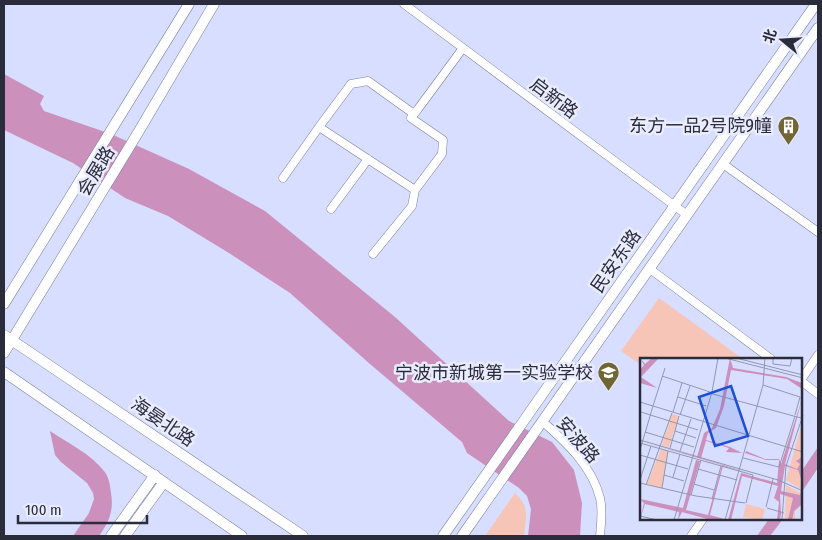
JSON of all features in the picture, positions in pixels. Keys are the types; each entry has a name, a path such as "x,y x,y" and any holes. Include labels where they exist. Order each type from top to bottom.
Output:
{"main road":[{"name":"会展路","path":"4,304 189,4"},
{"name":"会展路","path":"4,353 8,338 105,188 214,4"},
{"name":"民安东路","path":"442,536 816,4"},
{"name":"民安东路","path":"462,536 818,28"},
{"name":"海晏北路","path":"8,338 303,536"},
{"path":"4,372 242,536"},
{"path":"111,536 155,475"},
{"path":"125,536 164,482"}],"street":[{"name":"启新路","path":"404,4 687,215"},
{"path":"374,254 412,206 414,190 442,154 443,140 411,118 463,48"},
{"path":"283,178 351,84 368,82 414,114"},
{"path":"320,126 414,190"},
{"path":"331,209 368,159"},
{"path":"723,164 818,232"},
{"path":"650,268 770,358"},
{"path":"802,379 818,355"},
{"path":"802,381 818,394"},
{"name":"安波路","path":"542,421 574,451 586,468 600,497 602,507 600,536"},
{"path":"691,536 703,520"}],"shaded area":[{"path":"4,74 44,96 40,104 44,111 111,134 189,169 265,211 395,317 509,421 552,442 574,470 582,503 580,536 528,536 531,509 527,496 519,488 467,453 462,442 290,293 168,216 125,198 73,163 4,130"},
{"path":"659,298 742,358 640,358 640,364 621,351"},
{"path":"50,431 93,459 107,476 112,499 111,511 106,526 99,536 73,536 89,513 94,499 93,493 87,483 55,455"},
{"path":"818,447 818,468 802,492 802,471"},
{"path":"515,493 525,508 524,536 485,536"},
{"path":"768,520 782,520 770,536 757,536"}],"place":[{"name":"东方一品2号院9幢","path":"788,145"},
{"name":"宁波市新城第一实验学校","path":"609,392"}]}
